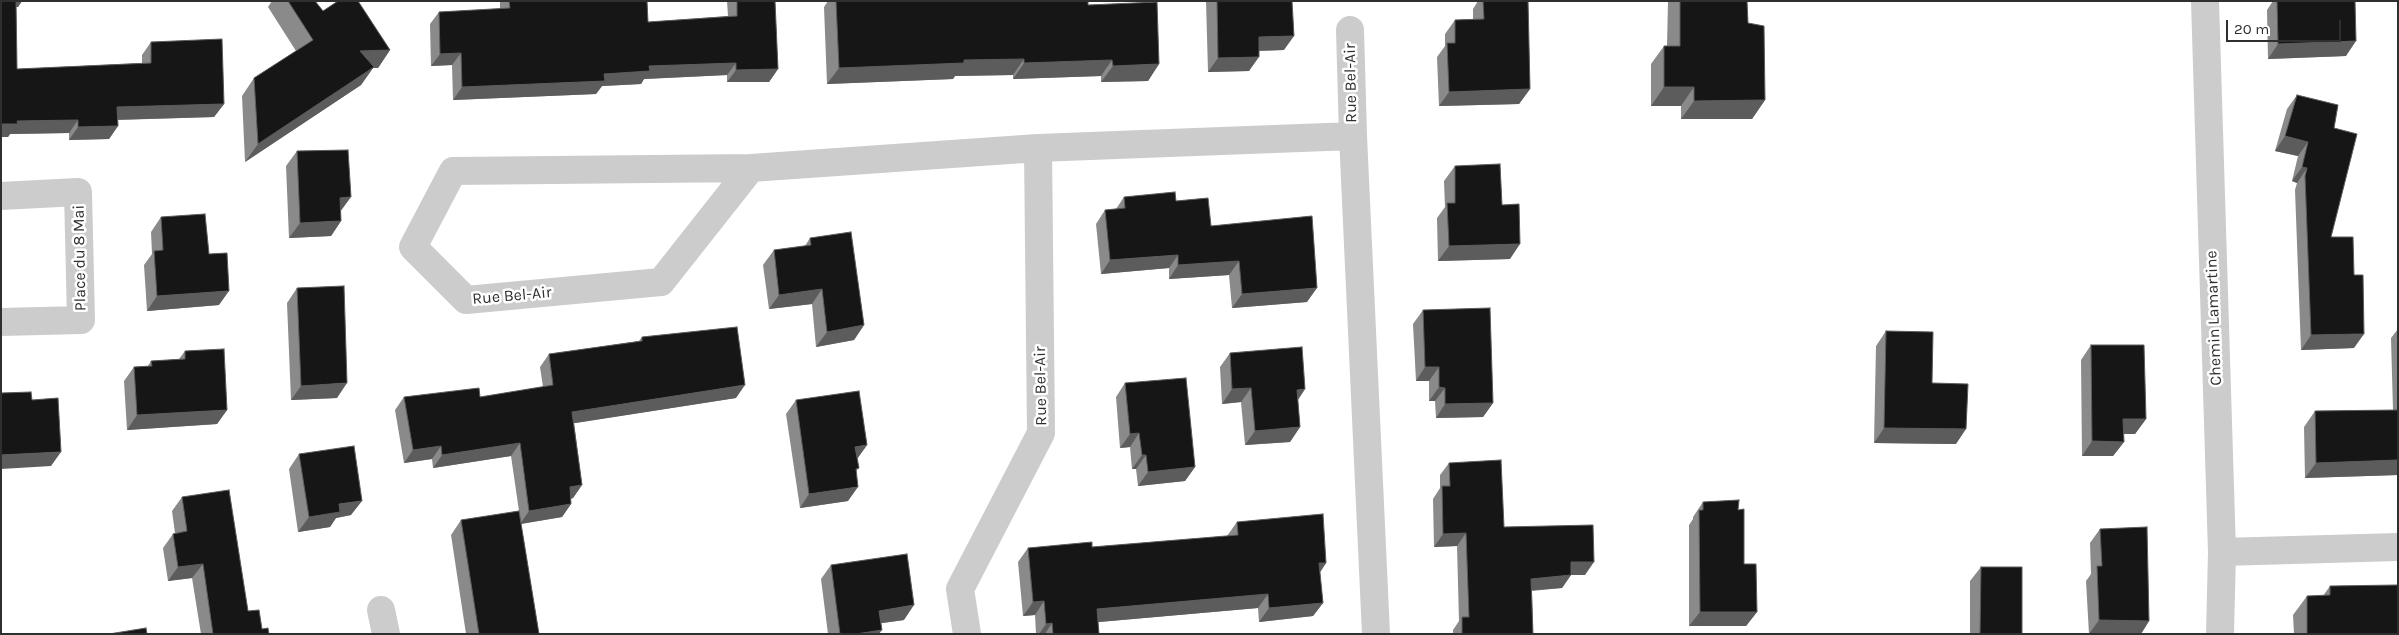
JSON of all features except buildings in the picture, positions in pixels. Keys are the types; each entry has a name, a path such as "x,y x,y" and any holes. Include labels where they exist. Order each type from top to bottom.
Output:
{"street":[{"name":"Chemin Lamartine","path":"2205,1 2222,552 2220,634"},
{"name":"Rue Bel-Air","path":"1350,30 1353,136 1376,634"},
{"name":"Rue Bel-Air","path":"751,168 661,282 466,300 413,247 453,172 751,168 1038,148 1353,136"},
{"name":"Rue Bel-Air","path":"967,634 960,589 1041,434 1038,148"},
{"name":"Place du 8 Mai","path":"1,196 78,192 81,320 1,322"},
{"path":"2222,552 2398,547"}]}
